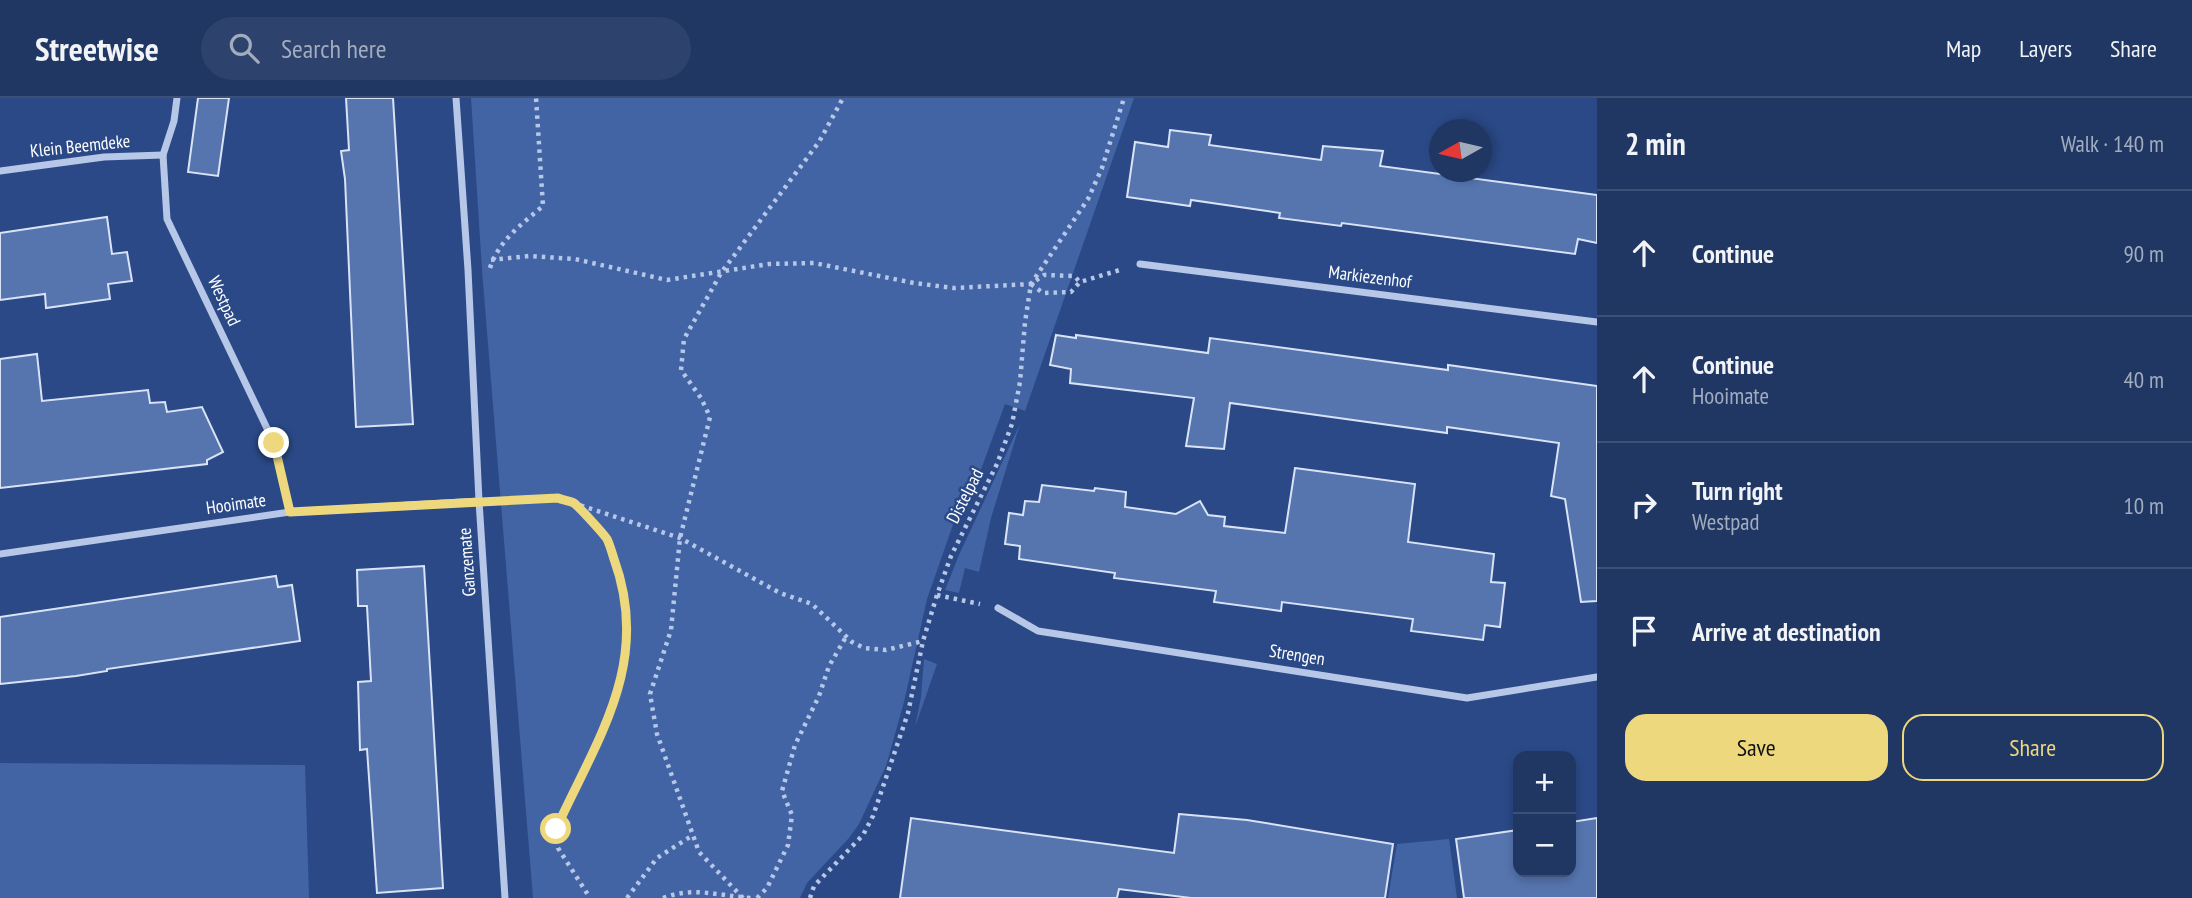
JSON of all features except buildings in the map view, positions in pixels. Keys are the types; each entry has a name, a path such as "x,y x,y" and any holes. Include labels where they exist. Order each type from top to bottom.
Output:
{"street":[{"name":"Westpad","path":"177,98 174,121 163,155 167,219 274,443 290,512"},
{"name":"Ganzemate","path":"456,98 505,898"},
{"name":"Klein Beemdeke","path":"0,171 104,157 163,155"},
{"name":"Markiezenhof","path":"1140,264 1597,322"},
{"name":"Hooimate","path":"0,554 290,512 479,501"},
{"name":"Strengen","path":"998,608 1038,631 1467,698 1597,677"}],"path":[{"path":"492,260 510,234 543,206 536,98"},
{"path":"743,898 699,852 656,734 650,694 671,630 680,538 710,417 701,398 681,370 684,339 721,273 819,142 843,98"},
{"name":"Distelpad","path":"810,898 814,886 863,835 873,816 908,713 923,641 937,595 951,556 997,464 1012,424 1020,382 1031,284 1088,199 1102,168 1124,98"},
{"path":"468,270 492,260 529,256 575,259 667,280 769,264 814,263 914,284 954,288 1031,284 1044,275 1074,276 1080,282"},
{"path":"1031,284 1043,293 1071,292 1080,282 1140,264"},
{"path":"479,501 558,498 680,538 780,593 812,604 846,637 864,648 886,650 923,641"},
{"path":"573,503 607,540 619,571 628,611 625,660 616,696 588,765 556,829 558,848 590,898"},
{"path":"937,595 998,608"},
{"path":"757,898 767,888 788,845 792,815 782,790 795,746 819,696 829,666 846,637"},
{"path":"626,898 657,858 693,835"},
{"path":"663,898 693,890 751,898"}],"shaded area":[{"path":"471,98 1134,98 1025,411 1005,404 979,475 955,519 927,599 904,702 886,766 859,824 807,883 800,898 533,898 482,270"},
{"path":"1020,424 991,518 979,572 965,568 959,593 945,590 959,555"},
{"path":"924,659 937,664 915,727 921,697"},
{"path":"0,763 305,765 309,898 0,898"},
{"path":"1449,839 1457,898 1388,898 1397,844"}],"route":[{"path":"274,443 290,512 558,498 573,503 607,540 619,571 628,611 625,660 603,732 556,829"}]}
